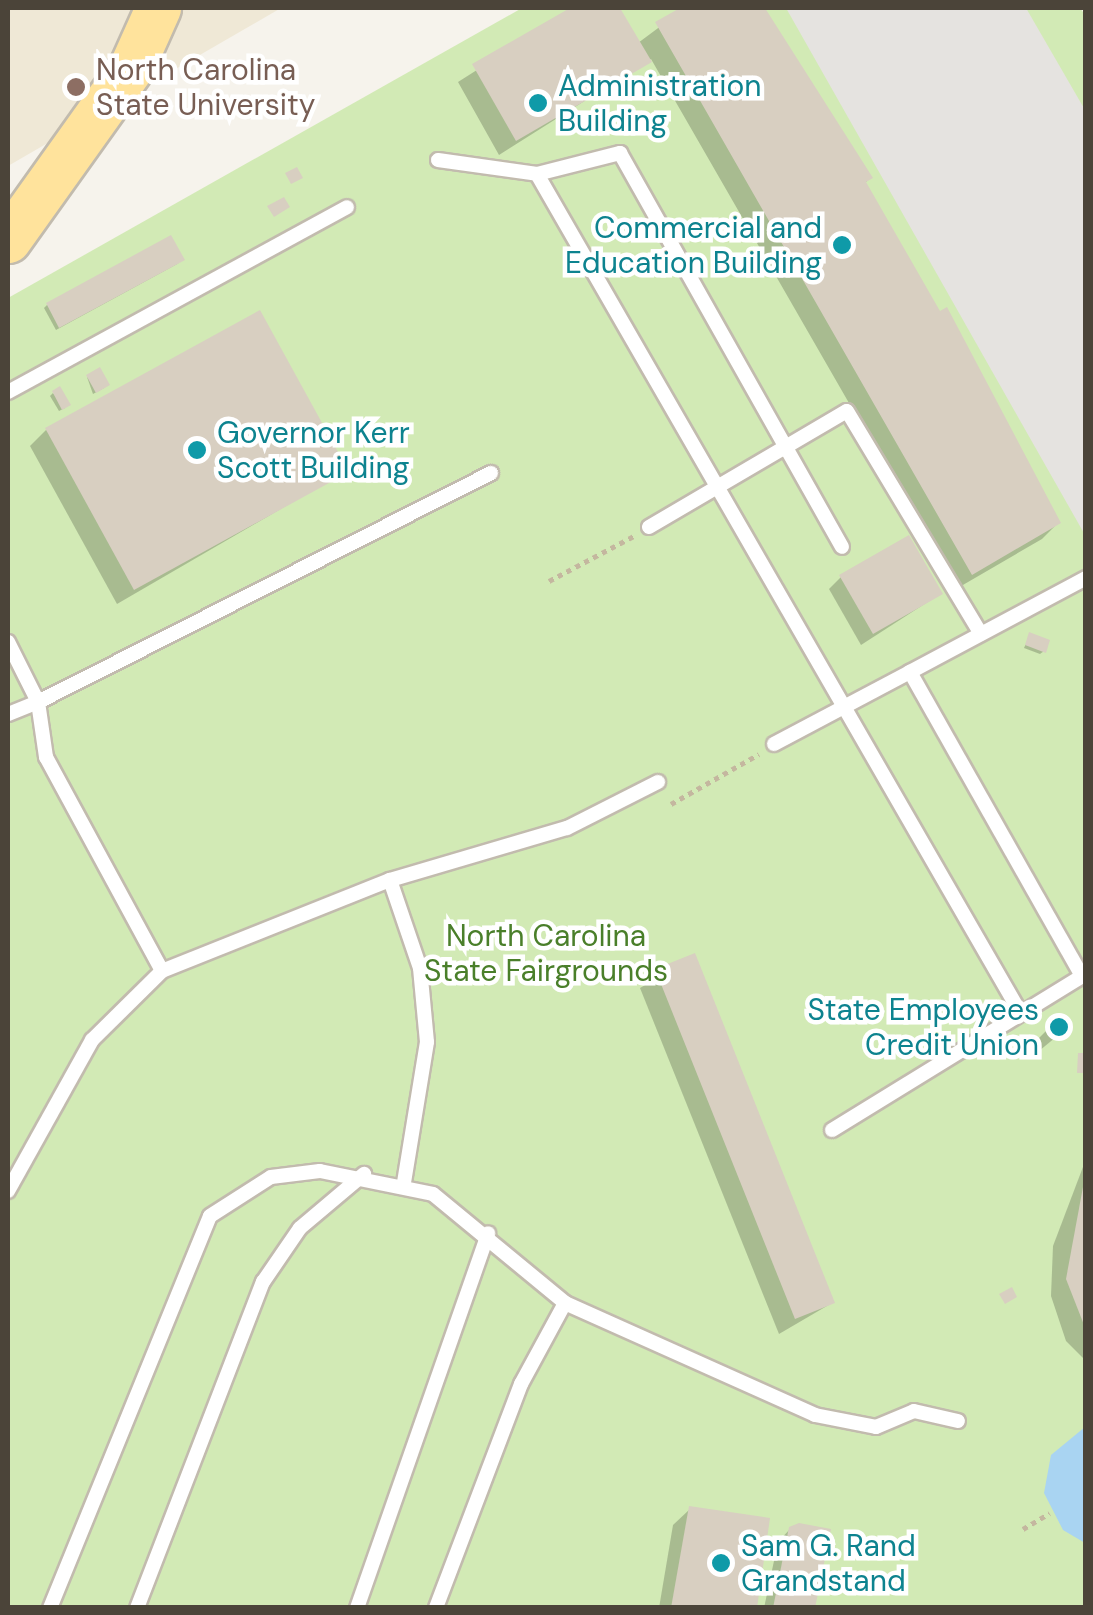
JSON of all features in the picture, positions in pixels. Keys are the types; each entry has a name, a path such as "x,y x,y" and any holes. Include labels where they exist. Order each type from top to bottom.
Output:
{"main road":[{"path":"8,240 132,66 158,8"}],"lane":[{"path":"438,160 537,174 620,153 783,449 842,547"},
{"path":"537,174 1020,1014"},
{"path":"8,392 347,207"},
{"path":"649,527 847,411 981,634"},
{"path":"8,714 491,473"},
{"path":"774,744 1086,578"},
{"path":"8,642 38,702 46,758 162,970"},
{"path":"832,1130 1084,975 910,672"},
{"path":"8,1191 92,1040 162,970 390,880 567,828 658,782"},
{"path":"390,880 420,968 428,1042 404,1183"},
{"path":"137,1608 263,1282 300,1228 364,1174"},
{"path":"50,1608 210,1216 270,1176 364,1174 404,1183 488,1233 565,1302 796,1409 876,1427 914,1411 958,1421"},
{"path":"357,1608 488,1233"},
{"path":"436,1608 521,1384 565,1302"}],"path":[{"path":"549,581 649,527"},
{"path":"671,804 774,744"},
{"path":"1023,1529 1050,1513"}],"shaded area":[{"name":"North Carolina State University","path":"8,8 281,8 8,166"},
{"path":"786,8 1026,8 1085,110 1085,535"}],"green space":[{"name":"North Carolina State Fairgrounds","path":"522,8 1080,8 1086,16 1085,1607 8,1607 8,298"}],"water":[{"path":"1086,1427 1085,1543 1063,1530 1044,1493 1051,1455"}],"building":[{"name":"Administration Building","path":"570,8 620,8 652,62 516,141 472,64"},
{"name":"Commercial and Education Building","path":"680,8 765,8 873,178 866,182 940,311 947,307 1061,523 972,575 655,22"},
{"path":"297,167 303,178 291,184 285,173"},
{"path":"284,197 290,207 274,217 267,206"},
{"path":"171,235 185,260 59,328 46,303"},
{"name":"Governor Kerr Scott Building","path":"260,310 349,472 134,590 45,428"},
{"path":"100,367 110,385 96,393 86,375"},
{"path":"60,386 71,405 62,410 52,391"},
{"path":"909,535 943,594 873,634 839,575"},
{"path":"1029,632 1050,640 1046,653 1025,645"},
{"path":"695,953 835,1303 795,1319 655,969"},
{"name":"State Employees Credit Union","path":"1062,1016 1070,1029 1056,1037 1049,1025"},
{"path":"1078,1053 1086,1053 1086,1073 1077,1073"},
{"path":"1086,1176 1086,1330 1066,1279"},
{"path":"1012,1287 1017,1297 1005,1304 999,1294"},
{"name":"Sam G. Rand Grandstand","path":"689,1506 770,1518 757,1608 671,1608"},
{"path":"799,1523 831,1529 815,1608 773,1608 789,1527"}],"place":[{"name":"North Carolina State University","path":"76,87"},
{"name":"Administration Building","path":"538,103"},
{"name":"Commercial and Education Building","path":"842,245"},
{"name":"Governor Kerr Scott Building","path":"197,450"},
{"name":"State Employees Credit Union","path":"1059,1027"},
{"name":"Sam G. Rand Grandstand","path":"721,1563"}]}
